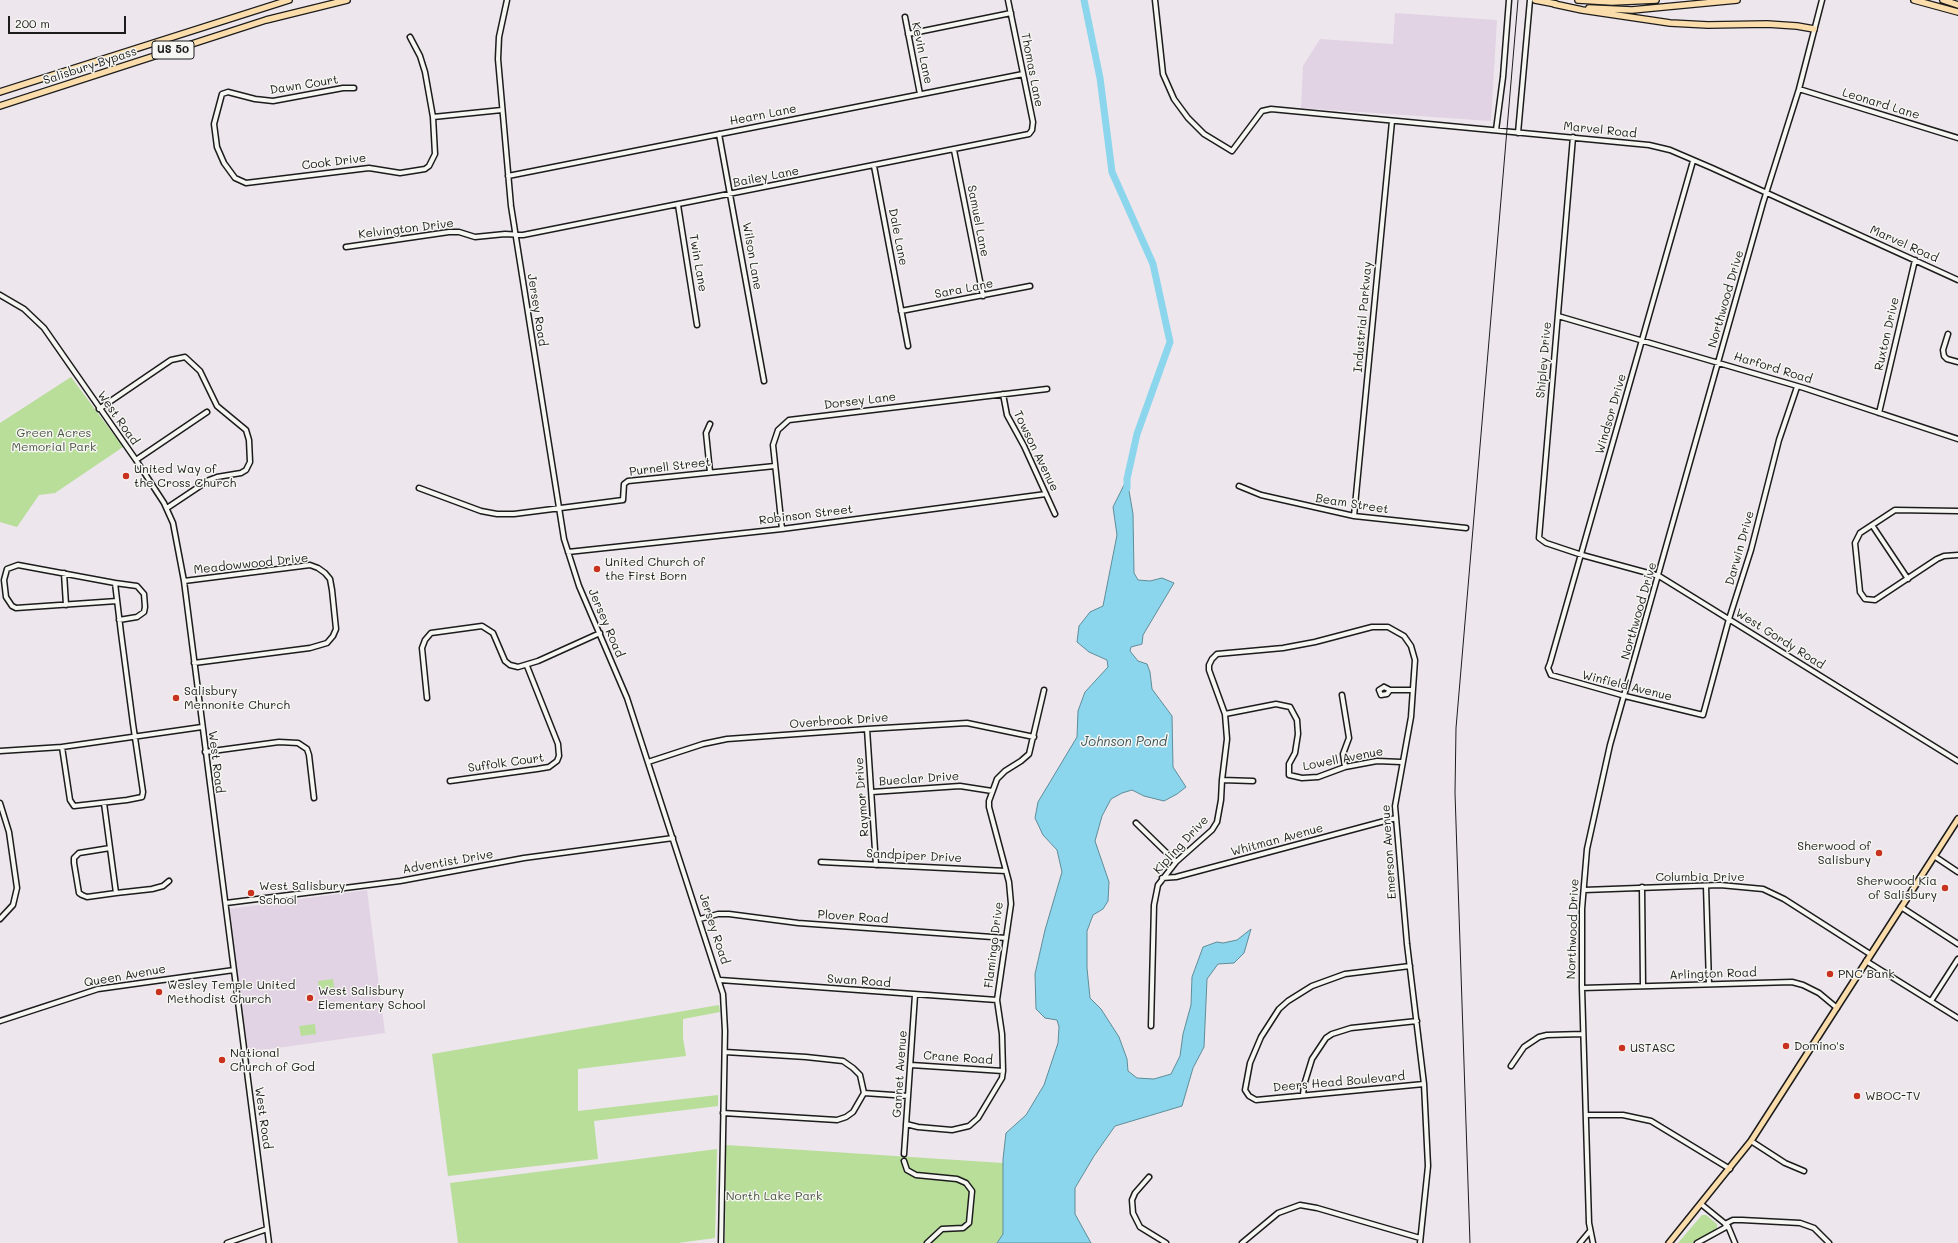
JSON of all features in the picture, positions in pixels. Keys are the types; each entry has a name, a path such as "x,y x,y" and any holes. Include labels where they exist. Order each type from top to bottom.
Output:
{"highway":[{"name":"Salisbury Bypass","path":"0,92 289,0"},
{"name":"Salisbury Bypass","path":"0,107 266,20 348,0"},
{"path":"1535,0 1582,10 1670,23 1708,25 1767,24 1814,29"},
{"path":"1578,0 1612,2 1656,0"},
{"path":"1554,4 1596,9 1632,10 1737,0"},
{"path":"1914,0 1958,12"},
{"path":"1944,0 1958,3"},
{"path":"1950,0 1958,3"}],"main road":[{"path":"1669,1243 1751,1141 1958,818"}],"street":[{"name":"Jersey Road","path":"507,0 498,49 502,110 514,235 559,507 568,552 579,586 627,698 720,980 725,1005 721,1243"},
{"name":"Thomas Lane","path":"1008,0 1033,127 1029,134 1020,137"},
{"name":"Marvel Road","path":"1155,0 1163,74 1174,99 1188,118 1204,134 1232,151 1262,111 1271,109 1649,145 1670,150 1958,280"},
{"path":"1518,133 1530,0"},
{"name":"Northwood Drive","path":"1593,1243 1590,1231 1582,988 1584,890 1587,849 1592,821 1610,745 1659,576 1718,362 1799,89 1822,0"},
{"path":"1496,130 1503,77 1509,1"},
{"path":"908,34 1011,13"},
{"name":"Kevin Lane","path":"904,17 920,94"},
{"name":"Cook Drive","path":"230,172 240,181 254,183 369,168 400,173 419,171 429,166 435,154 433,117 425,72 420,56 410,37"},
{"name":"Hearn Lane","path":"508,176 1023,74"},
{"name":"Dawn Court","path":"230,172 220,155 215,135 215,116 222,94 228,92 255,99 273,101 344,88 354,88"},
{"name":"Leonard Lane","path":"1799,89 1958,138"},
{"path":"433,117 502,110"},
{"name":"Industrial Parkway","path":"1354,516 1392,121"},
{"name":"Wilson Lane","path":"719,134 764,381"},
{"name":"Bailey Lane","path":"514,235 554,230 1020,137"},
{"name":"Shipley Drive","path":"1573,137 1539,534 1541,541 1582,554"},
{"name":"Samuel Lane","path":"954,150 983,296"},
{"name":"Windsor Drive","path":"1549,672 1552,656 1693,161"},
{"name":"Dale Lane","path":"874,166 901,311"},
{"name":"Twin Lane","path":"678,205 697,325"},
{"name":"Kelvington Drive","path":"346,247 449,232 459,232 475,237 505,234 514,235"},
{"name":"Ruxton Drive","path":"1879,413 1915,260"},
{"name":"Sara Lane","path":"901,311 1030,286"},
{"name":"West Road","path":"0,295 16,303 37,319 136,460 167,508 176,534 184,581 269,1243"},
{"path":"901,311 908,346"},
{"name":"Harford Road","path":"1558,316 1797,386 1958,439"},
{"path":"1948,334 1943,350 1944,356 1947,359 1958,362"},
{"path":"99,409 171,360 185,357 200,371 217,406 246,430 249,440 250,462 246,470 240,473 209,480 167,508"},
{"name":"Darwin Drive","path":"1703,715 1729,619 1751,550 1779,440 1797,386"},
{"name":"Dorsey Lane","path":"782,528 773,445 776,434 781,426 794,419 1047,389"},
{"name":"Towson Avenue","path":"1003,394 1007,415 1024,446 1055,514"},
{"path":"136,460 207,412"},
{"path":"710,424 706,433 710,472"},
{"name":"Purnell Street","path":"559,507 623,500 624,485 628,480 775,466"},
{"name":"Beam Street","path":"1239,486 1261,495 1354,516 1466,528"},
{"path":"419,488 481,510 497,514 514,514 559,507"},
{"name":"Robinson Street","path":"568,552 782,528 1046,494"},
{"path":"1958,511 1898,510 1890,512 1858,534 1856,540 1861,594 1867,600 1875,600 1940,558 1958,555"},
{"path":"1872,525 1908,579"},
{"name":"West Gordy Road","path":"1582,554 1659,576 1958,761"},
{"path":"117,601 24,608 12,606 6,597 4,580 8,569 18,565 137,586 141,589 146,607 141,616 119,620"},
{"name":"Meadowwood Drive","path":"184,581 310,565 325,573 330,579 332,590 336,629 333,636 327,643 310,648 194,663"},
{"path":"64,573 66,605"},
{"path":"62,747 71,804 79,807 142,797 115,583"},
{"path":"427,698 422,648 425,640 431,634 482,626 493,633 501,654 507,663 514,666 526,666 600,633"},
{"name":"Emerson Avenue","path":"1214,657 1217,654 1273,649 1315,642 1362,629 1383,626 1404,636 1411,646 1415,660 1411,717 1401,762 1395,806 1402,901 1424,1084 1428,1166 1420,1241"},
{"name":"Kipling Drive","path":"1152,1026 1154,905 1158,885 1176,862 1212,830 1217,822 1221,800 1227,739 1225,714 1209,670 1209,665 1214,657"},
{"name":"Suffolk Court","path":"450,781 543,768 553,765 557,761 559,756 558,744 526,666"},
{"name":"Winfield Avenue","path":"1549,672 1551,675 1576,683 1703,715"},
{"name":"Flamingo Drive","path":"906,1124 918,1127 952,1130 969,1126 978,1118 997,1088 1003,1072 1002,1034 997,1000 1011,904 1006,871 989,807 992,791 1001,774 1025,758 1032,748 1044,690"},
{"path":"1390,690 1412,690"},
{"path":"1342,695 1349,738 1343,754 1345,767"},
{"name":"Lowell Avenue","path":"1225,714 1276,704 1290,707 1296,720 1298,734 1295,753 1289,764 1289,775 1302,778 1318,777 1345,767 1385,760 1401,762"},
{"name":"Overbrook Drive","path":"648,762 702,744 727,739 867,729 967,723 1034,737"},
{"path":"0,751 62,747 202,727"},
{"name":"Raymor Drive","path":"867,729 876,865"},
{"path":"205,752 279,742 298,743 307,749 309,755 314,798"},
{"path":"1222,780 1253,781"},
{"name":"Bueclar Drive","path":"872,792 960,786 992,791"},
{"path":"0,803 9,832 17,888 13,905 8,913 0,919"},
{"path":"104,804 116,893"},
{"name":"Whitman Avenue","path":"1162,878 1176,877 1396,818"},
{"path":"1136,822 1176,862"},
{"name":"Adventist Drive","path":"226,904 418,878 536,856 673,838"},
{"path":"110,848 79,853 74,858 79,893 82,895 86,897 152,889 163,886 169,881"},
{"path":"1934,856 1958,872"},
{"name":"Sandpiper Drive","path":"821,862 1006,871"},
{"name":"Columbia Drive","path":"1584,890 1732,885 1753,887 1773,893 1870,954"},
{"path":"1706,886 1709,984"},
{"path":"1642,887 1643,986"},
{"path":"1901,907 1958,944"},
{"name":"Plover Road","path":"700,919 718,914 736,914 798,923 1006,938"},
{"path":"1931,1001 1958,959"},
{"path":"1866,961 1958,1018"},
{"name":"Deers Head Boulevard","path":"1410,966 1352,973 1330,979 1312,986 1279,1009 1261,1038 1247,1074 1245,1090 1249,1096 1256,1100 1424,1084"},
{"name":"Queen Avenue","path":"0,1021 102,988 234,970"},
{"name":"Swan Road","path":"720,980 997,1000"},
{"name":"Arlington Road","path":"1582,988 1792,982 1803,985 1819,994 1837,1008"},
{"name":"Gannet Avenue","path":"904,1154 915,995"},
{"path":"1303,1095 1304,1085 1312,1059 1326,1038 1332,1034 1351,1028 1417,1021"},
{"path":"1511,1066 1524,1047 1539,1037 1547,1035 1583,1034"},
{"path":"723,1113 836,1120 846,1117 853,1112 864,1093 863,1081 860,1075 843,1061 725,1052"},
{"name":"Crane Road","path":"911,1065 1003,1072"},
{"path":"864,1093 908,1096"},
{"path":"1586,1115 1623,1115 1651,1121 1730,1169"},
{"path":"1751,1141 1785,1163 1804,1170"},
{"path":"904,1161 908,1170 916,1175 957,1179 966,1183 972,1191 969,1223 963,1228 942,1229 927,1243"},
{"path":"1149,1177 1134,1193 1132,1200 1133,1213 1140,1227 1166,1243"},
{"path":"1701,1204 1727,1225 1735,1243"},
{"path":"1242,1243 1278,1213 1300,1205 1317,1208 1420,1241"},
{"path":"1698,1243 1734,1220 1800,1223 1814,1228 1829,1243"},
{"path":"227,1243 267,1230"},
{"path":"1580,1243 1590,1231"}],"shaded area":[{"path":"1395,13 1497,20 1491,121 1301,108 1303,66 1320,39 1393,44"},
{"name":"West Salisbury Elementary School","path":"367,890 385,1033 248,1052 229,909"}],"green space":[{"name":"Green Acres Memorial Park","path":"71,377 123,447 55,493 39,495 17,527 0,522 0,423"},
{"path":"333,979 335,993 320,995 318,981"},
{"path":"719,1005 720,1012 683,1019 683,1038 686,1056 578,1069 578,1111 718,1095 718,1106 594,1121 598,1159 448,1176 432,1054"},
{"path":"315,1024 316,1034 301,1036 299,1026"},
{"name":"North Lake Park","path":"726,1145 1003,1163 1003,1234 997,1243 725,1243"},
{"path":"717,1149 715,1238 678,1243 458,1243 450,1183"},
{"path":"1702,1215 1706,1215 1717,1224 1717,1229 1692,1243 1678,1243"}],"water":[{"name":"Johnson Pond","path":"1127,479 1133,514 1134,573 1138,580 1150,581 1162,578 1174,583 1143,635 1142,644 1131,647 1130,651 1138,661 1147,664 1150,672 1152,689 1172,716 1173,767 1186,787 1164,801 1144,796 1132,790 1111,799 1102,816 1095,841 1109,882 1108,901 1103,909 1093,915 1087,931 1087,968 1090,998 1101,1009 1119,1037 1127,1059 1128,1071 1137,1078 1154,1079 1171,1074 1180,1056 1183,1034 1191,1005 1192,977 1203,947 1217,942 1223,943 1237,940 1251,929 1244,953 1234,963 1218,964 1207,979 1204,1047 1193,1068 1182,1106 1115,1126 1094,1156 1075,1188 1075,1214 1091,1243 997,1243 1003,1234 1003,1159 1006,1133 1026,1115 1044,1085 1058,1043 1059,1027 1057,1020 1045,1018 1036,1009 1035,974 1045,930 1062,872 1057,850 1043,835 1035,818 1038,802 1077,737 1078,711 1085,692 1108,667 1107,660 1089,652 1077,642 1079,626 1090,612 1103,606 1117,535 1113,507"}],"waterway":[{"path":"1084,0 1100,78 1112,172 1153,264 1170,342 1137,434 1127,479 1127,488"}],"railway":[{"path":"1470,1243 1455,793 1456,728 1518,0"}],"place":[{"name":"United Way of the Cross Church","path":"126,476"},
{"name":"United Church of the First Born","path":"597,569"},
{"name":"Salisbury Mennonite Church","path":"176,698"},
{"name":"Sherwood of Salisbury","path":"1879,853"},
{"name":"Sherwood Kia of Salisbury","path":"1945,888"},
{"name":"West Salisbury School","path":"251,893"},
{"name":"PNC Bank","path":"1830,974"},
{"name":"Wesley Temple United Methodist Church","path":"159,992"},
{"name":"West Salisbury Elementary School","path":"310,998"},
{"name":"Domino's","path":"1786,1046"},
{"name":"USTASC","path":"1622,1048"},
{"name":"National Church of God","path":"222,1060"},
{"name":"WBOC-TV","path":"1857,1096"}]}
